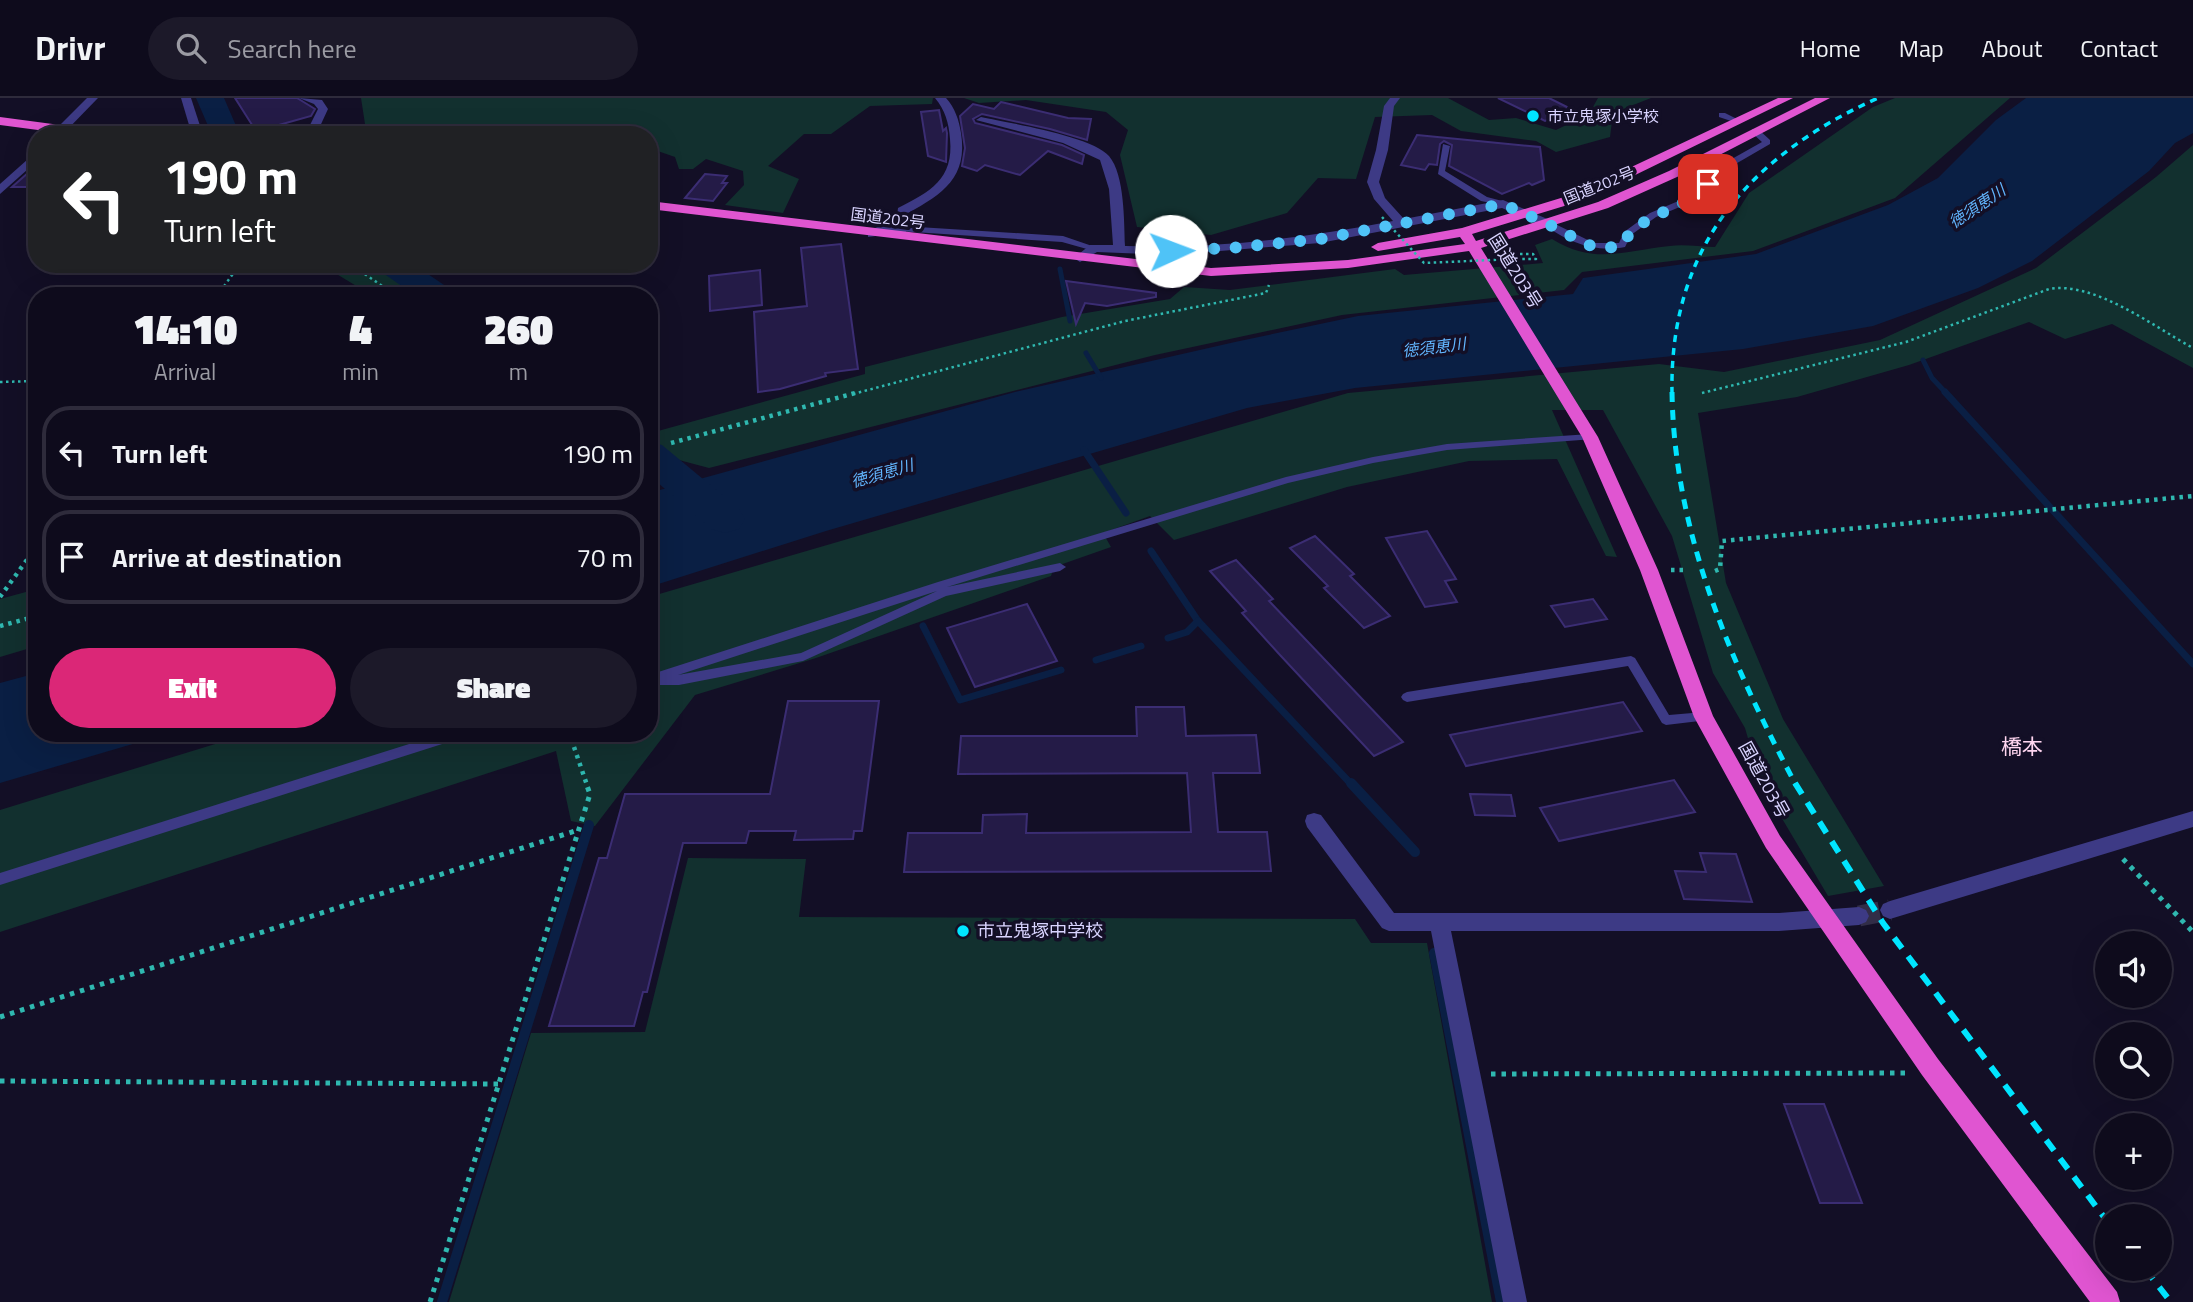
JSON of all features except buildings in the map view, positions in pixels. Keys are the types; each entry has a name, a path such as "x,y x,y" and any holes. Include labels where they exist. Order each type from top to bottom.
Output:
{"highway":[{"name":"国道202号","path":"658,206 1080,258 1324,257 1464,232 1579,197 1787,98"},
{"name":"国道202号","path":"1121,256 1211,272 1348,264 1471,247 1603,205 1673,174 1824,98"},
{"path":"0,121 28,126"},
{"name":"国道203号","path":"1464,232 1590,437 1649,569 1703,717 1773,842 1930,1068 2107,1302"}],"street":[{"path":"64,126 93,98"},
{"path":"186,98 195,126"},
{"path":"304,98 318,102 323,109 314,126"},
{"path":"872,234 882,229 902,229 902,211 924,200 952,174 956,156 955,125 946,102 940,98"},
{"path":"1395,98 1389,106 1382,150 1373,182 1380,199 1401,223"},
{"path":"981,120 1067,141 1097,151 1106,159 1118,205 1121,256"},
{"path":"0,191 28,163"},
{"path":"1080,258 1094,248 1121,256 1320,239 1503,204 1548,224"},
{"path":"1891,910 2193,819"},
{"path":"1314,821 1389,922 1779,922 1859,916"},
{"path":"1439,922 1515,1302"}],"lane":[{"path":"1722,115 1737,121"},
{"path":"1548,224 1588,245 1608,248 1622,245 1628,234 1653,215 1698,196 1717,171 1767,142 1755,131"},
{"path":"1446,146 1441,172 1484,199 1503,204"},
{"path":"902,229 1063,239 1094,248"},
{"path":"658,677 1240,493 1373,460 1447,447 1590,437"},
{"path":"658,680 679,680 803,657 943,589 1060,566"},
{"path":"1407,698 1630,661 1666,720 1703,717"},
{"path":"0,878 432,742"}],"path":[{"path":"1382,217 1424,263 1533,254 1536,259 1514,257"},
{"path":"671,443 1125,321 1266,293 1275,270"},
{"path":"363,273 384,287"},
{"path":"1702,393 1906,342 2049,289 2067,286 2092,292 2193,348"},
{"path":"0,383 28,382"},
{"path":"1715,571 1720,569 1722,541 2193,496"},
{"path":"0,597 28,558"},
{"path":"0,626 28,618"},
{"path":"430,1302 590,794 574,747"},
{"path":"0,1017 578,830"},
{"path":"2109,844 2193,932"},
{"path":"1469,1074 1909,1073 1930,1068"},
{"path":"0,1081 498,1084"}],"green space":[{"path":"361,98 933,98 932,104 870,106 831,134 804,134 768,166 799,179 783,213 725,205 744,185 743,171 706,159 693,169 679,169 675,157 658,151 658,126 365,124"},
{"path":"964,98 1448,98 1489,120 1516,118 1556,130 1589,114 1598,98 1651,98 1613,113 1610,137 1556,152 1536,141 1461,131 1432,115 1375,117 1356,179 1318,178 1287,213 1211,235 1137,227 1120,155 1128,130 1106,112 1026,100 979,103"},
{"path":"1895,98 2010,98 1895,198 1753,251 1582,272 1564,290 1342,315 1155,355 709,468 679,460 658,443 658,431 865,374 865,367 1062,317 1170,299 1184,287 1230,290 1395,269 1404,275 1543,263 1535,245 1552,239 1582,252 1597,254 1625,253 1675,245 1715,247 1749,193 1873,107"},
{"path":"2193,145 2193,368 2112,324 2065,339 2029,322 1909,365 1797,397 1698,413 1726,583 1783,719 1884,886 1828,896 1761,783 1745,728 1713,673 1672,536 1603,410 1552,410 1617,557 1606,556 1557,459 1469,461 1347,487 1174,540 1150,516 1103,533 1111,547 1054,567 1051,576 816,658 695,695 595,826 571,821 556,751 0,932 0,810 222,742 658,742 658,594 1348,393 1659,364 1724,372 1880,340 2036,268 2156,177"},
{"path":"335,273 390,273 410,287 358,287"},
{"path":"28,591 28,649 0,657 0,599"},
{"name":"市立鬼塚中学校","path":"688,858 806,859 799,917 1355,919 1371,943 1427,943 1492,1302 449,1302 531,1033 645,1032"}],"water":[{"name":"徳須恵川","path":"2026,98 2193,98 2193,133 2175,143 2149,171 2032,261 1978,288 1873,326 1743,349 1355,388 1247,408 826,531 658,584 658,491 1015,392 1235,342 1358,316 1573,294 1583,278 1756,254 1888,205 1938,178 1996,120"},
{"path":"28,675 28,742 139,742 0,783 0,683"}],"waterway":[{"path":"210,98 222,126"},
{"path":"1060,269 1070,321"},
{"path":"404,273 425,287"},
{"path":"1086,353 1101,378"},
{"path":"1923,360 1932,378 1947,394"},
{"path":"1945,392 2193,664"},
{"path":"1084,450 1126,513"},
{"path":"658,462 725,519"},
{"path":"1151,551 1198,621"},
{"path":"1168,638 1187,632 1198,621"},
{"path":"1198,621 1352,785"},
{"path":"923,626 960,700 1061,670"},
{"path":"1096,660 1141,646"},
{"path":"1351,783 1415,852"},
{"path":"442,1302 589,825"},
{"path":"1434,953 1501,1302"}],"tunnel":[{"path":"1859,916 1890,910"}],"railway":[{"path":"1672,393 1675,341 1685,294 1702,251 1726,213 1755,178 1791,148 1832,121 1878,98"},
{"path":"1672,393 1675,444 1683,496 1710,596 1749,692 1796,785"},
{"path":"1795,783 1883,923 2095,1205"},
{"path":"2154,1281 2171,1302"}],"place":[{"name":"市立鬼塚小学校","path":"1533,116"},
{"name":"市立鬼塚中学校","path":"963,931"}],"district":[{"name":"橋本","path":"2022,747"}],"route":[{"path":"1171,251 1320,239 1503,204 1529,214 1588,245 1608,248 1622,245 1628,234 1653,215 1698,196 1708,184"}]}
